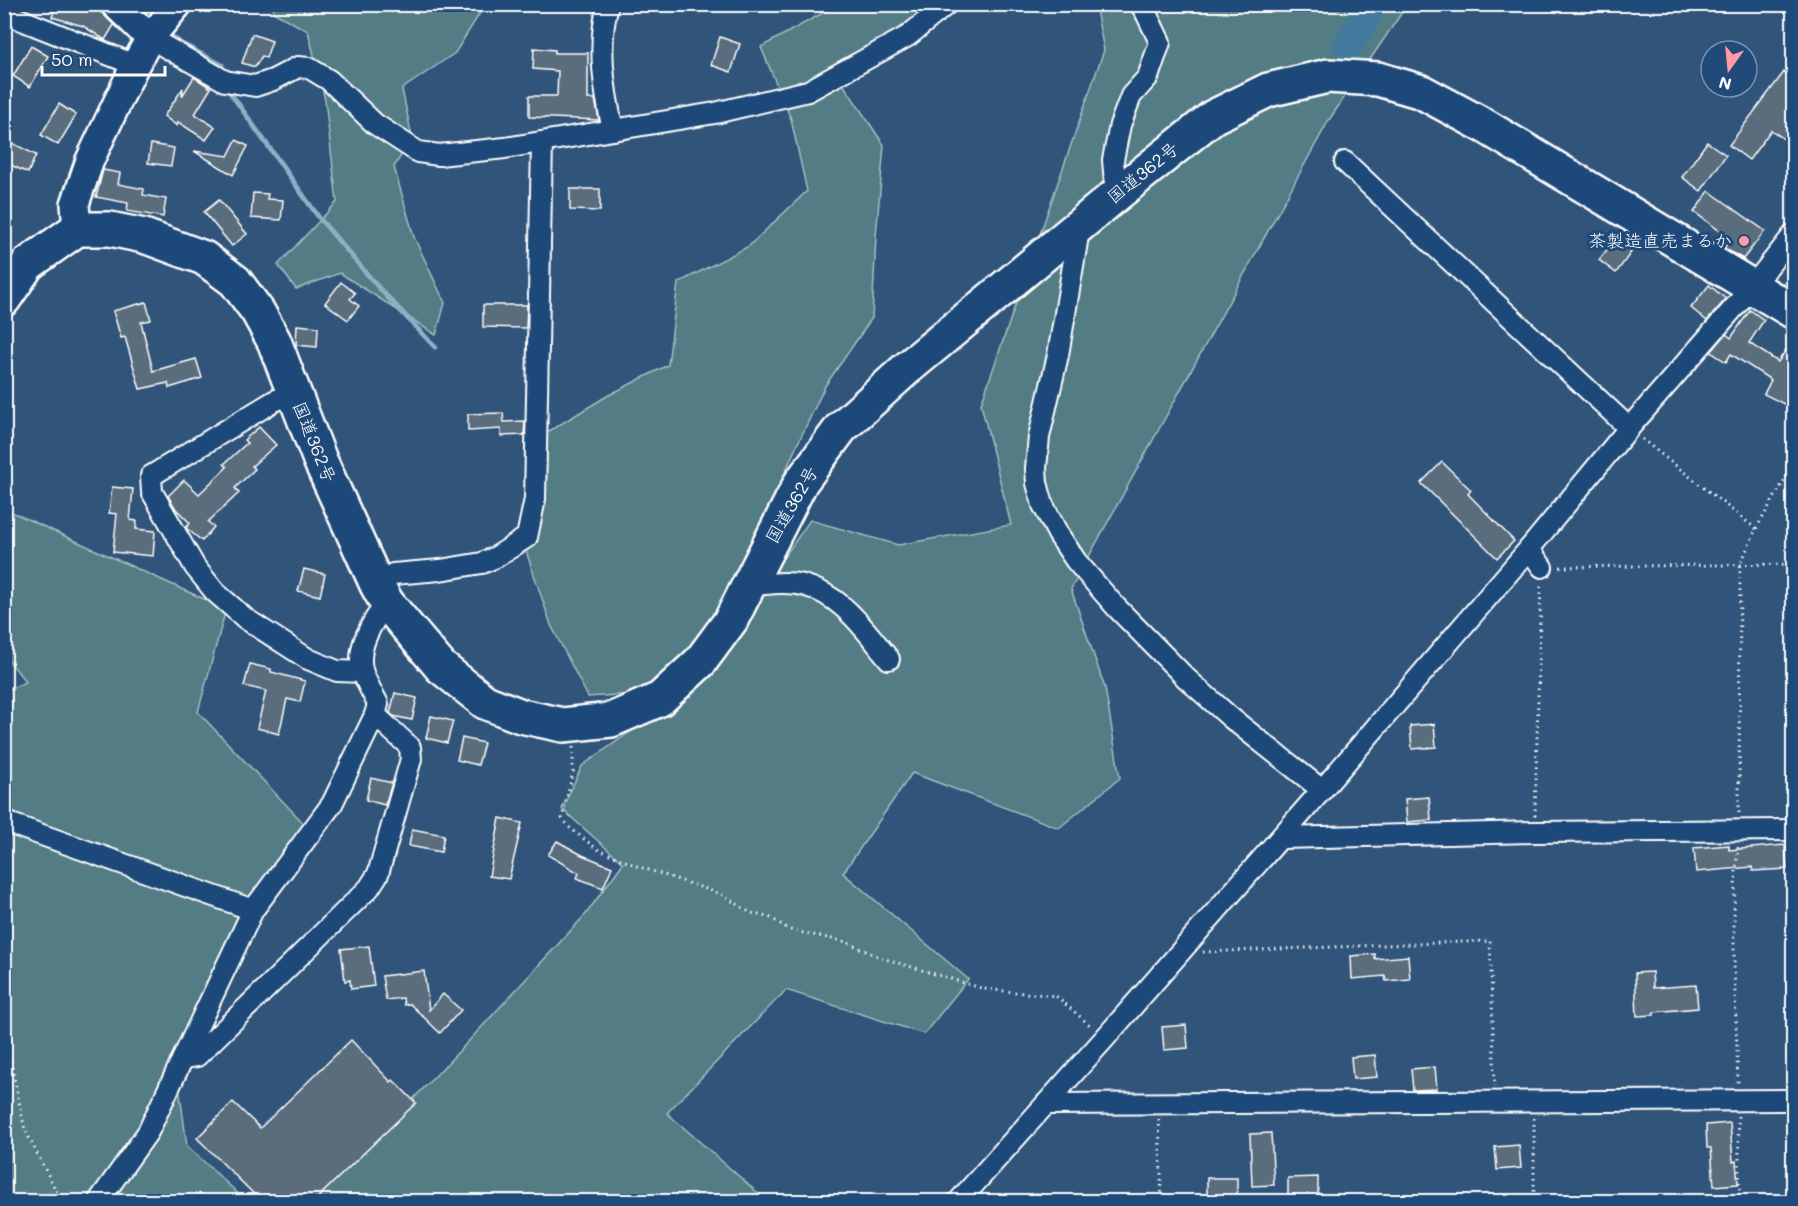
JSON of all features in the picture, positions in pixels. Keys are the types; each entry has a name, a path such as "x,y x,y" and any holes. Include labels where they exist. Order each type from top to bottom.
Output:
{"highway":[{"name":"国道362号","path":"77,229 110,229 144,236 204,258 235,281 258,312 268,331 320,460 382,594 441,667 485,702 521,717 563,725 611,720 660,699 700,662 732,620 801,482 841,428 905,370 1213,117 1268,90 1328,76 1378,79 1422,92 1485,126 1794,312"},
{"path":"4,299 28,264 77,229"}],"street":[{"path":"115,4 150,38 225,81 255,86 298,67 309,68 329,80 375,124 418,152 439,155 613,130 715,112 808,91 908,36 947,4"},
{"path":"77,229 75,204 90,160 150,38 178,4"},
{"path":"608,4 604,18 604,87 613,130"},
{"path":"1116,195 1113,160 1120,125 1131,96 1149,77 1160,42 1150,19 1140,4"},
{"path":"4,13 135,65"},
{"path":"99,1202 148,1132 253,910 332,804 375,715 378,704 362,672 362,650 382,594 393,574 482,563 496,557 527,537 535,499 542,142"},
{"path":"1346,162 1629,428"},
{"path":"1080,224 1058,355 1039,437 1036,483 1043,505 1058,534 1076,561 1131,623 1186,678 1231,718 1322,790"},
{"path":"958,1202 1106,1038 1281,838 1529,549 1629,428 1752,287 1794,234"},
{"path":"294,393 274,401 151,476 152,492 195,567 215,592 246,619 308,659 337,671 362,672"},
{"path":"1529,549 1542,567"},
{"path":"748,586 778,583 803,585 830,596 858,622 890,659"},
{"path":"183,1058 197,1056 369,888 378,874 411,759 410,747 375,715"},
{"path":"4,820 253,910"},
{"path":"1281,838 1534,832 1794,830"},
{"path":"1046,1104 1794,1100"}],"path":[{"path":"1629,428 1756,529"},
{"path":"1740,1202 1733,928 1739,830 1740,565 1756,529 1794,464"},
{"path":"1534,832 1542,567 1794,564"},
{"path":"572,724 573,772 562,818 570,828 597,849 637,866 722,894 751,913 771,918 790,930 846,942 882,958 984,989 1056,996 1106,1038"},
{"path":"1181,953 1490,941 1496,1101"},
{"path":"4,1045 9,1054 25,1130 62,1202"},
{"path":"1534,1101 1534,1202"},
{"path":"1159,1103 1162,1202"}],"green space":[{"path":"274,4 485,5 455,53 402,89 412,137 394,167 414,237 445,303 436,335 340,273 296,289 278,265 337,202 325,100 308,31 273,12"},
{"path":"837,5 941,5 837,75 884,145 872,318 825,386 792,456 745,567 697,646 645,693 588,697 551,625 526,551 536,439 607,396 668,365 678,283 749,246 807,191 791,119 761,47"},
{"path":"1095,5 1407,5 1329,120 1071,589 1105,688 1120,778 1059,828 912,773 843,873 968,979 924,1034 786,990 667,1113 767,1201 314,1202 465,1045 586,914 623,863 562,809 582,766 692,688 810,520 898,545 1011,525 981,404 1104,50"},
{"path":"5,509 226,609 198,712 311,831 175,1057 187,1146 246,1201 5,1202 5,1113 11,1102 4,1083 4,691 26,682 5,656"}],"building":[{"path":"56,4 88,4 114,25 105,40 83,26 52,17"},
{"path":"252,34 272,41 266,58 262,56 255,67 242,63"},
{"path":"720,37 740,44 731,72 711,65"},
{"path":"31,46 48,56 30,87 13,76"},
{"path":"534,48 555,50 555,53 588,53 588,99 595,99 599,120 529,117 529,96 557,96 558,71 533,69"},
{"path":"1784,72 1794,79 1794,146 1771,130 1749,160 1729,145"},
{"path":"194,77 211,88 195,114 215,127 206,140 178,122 177,126 164,116 183,88 182,96"},
{"path":"59,104 76,115 58,145 41,135"},
{"path":"4,139 36,155 28,173 4,162"},
{"path":"236,140 248,146 233,175 194,151 228,156"},
{"path":"1707,142 1726,155 1701,191 1682,177"},
{"path":"151,144 174,148 171,166 148,163"},
{"path":"103,170 120,173 118,184 144,189 143,195 166,199 163,217 127,211 128,203 96,197"},
{"path":"570,189 600,189 600,211 570,210"},
{"path":"1709,191 1765,231 1743,259 1724,248 1731,239 1694,212"},
{"path":"253,193 268,194 267,199 283,200 281,220 251,218"},
{"path":"219,200 247,234 232,246 204,212"},
{"path":"1615,239 1632,251 1616,273 1599,260"},
{"path":"341,282 355,293 350,299 359,306 348,320 325,303"},
{"path":"1709,285 1726,299 1707,321 1691,308"},
{"path":"146,302 151,320 141,322 153,371 196,359 202,378 169,388 168,383 140,389 125,337 121,338 113,311"},
{"path":"483,305 527,305 526,328 483,327"},
{"path":"1750,310 1764,320 1749,343 1778,362 1794,338 1794,409 1764,394 1771,380 1731,354 1726,362 1711,352 1726,334 1731,338"},
{"path":"297,325 318,327 317,347 296,345"},
{"path":"503,413 504,422 525,421 524,435 501,436 501,429 468,431 468,414"},
{"path":"259,427 276,445 252,466 255,469 235,488 239,493 208,522 214,527 202,541 186,528 190,523 176,509 168,496 184,480 199,494 227,467 224,464 247,443 244,440"},
{"path":"1442,462 1471,490 1468,494 1514,541 1497,558 1421,483"},
{"path":"112,487 133,489 130,520 137,521 136,529 155,531 153,556 113,552 117,514 109,513"},
{"path":"304,569 325,574 320,596 298,591"},
{"path":"250,664 305,681 300,702 287,699 279,734 257,728 266,691 244,686"},
{"path":"395,693 417,698 412,720 393,716 390,713"},
{"path":"431,716 453,721 447,743 426,738"},
{"path":"1434,724 1436,747 1412,749 1410,726"},
{"path":"462,738 484,743 478,765 457,760"},
{"path":"371,778 392,783 385,805 366,800"},
{"path":"1429,797 1431,820 1407,822 1405,799"},
{"path":"500,818 522,823 509,879 489,876"},
{"path":"412,829 444,835 441,852 409,846"},
{"path":"557,841 582,855 612,867 603,888 577,878 579,873 548,855"},
{"path":"1729,845 1729,850 1785,845 1787,869 1753,871 1752,867 1696,872 1694,848"},
{"path":"369,946 374,986 351,989 350,980 345,981 341,949"},
{"path":"1375,954 1375,959 1408,956 1410,979 1386,981 1385,976 1352,979 1351,956"},
{"path":"424,971 429,1010 443,994 461,1010 440,1033 410,1004 404,1005 403,998 386,1000 382,976"},
{"path":"1652,972 1653,988 1696,985 1698,1008 1637,1016 1635,973"},
{"path":"1186,1025 1188,1048 1164,1050 1162,1027"},
{"path":"351,1040 391,1082 393,1080 416,1103 313,1202 262,1202 197,1138 233,1102 260,1128"},
{"path":"1375,1055 1377,1077 1353,1079 1351,1057"},
{"path":"1435,1067 1437,1089 1413,1090 1411,1069"},
{"path":"1730,1123 1733,1162 1736,1161 1738,1184 1714,1186 1711,1148 1707,1148 1706,1125"},
{"path":"1271,1133 1274,1185 1252,1186 1250,1134"},
{"path":"1519,1145 1521,1168 1497,1170 1495,1147"},
{"path":"1318,1177 1318,1200 1288,1200 1288,1178"},
{"path":"1207,1178 1237,1178 1237,1200 1207,1200"}],"waterway":[{"path":"1348,45 1373,4"},
{"path":"170,35 180,43 222,65"},
{"path":"229,91 320,219 378,287 435,347"}],"place":[{"name":"茶製造直売まるか","path":"1744,241"}]}
